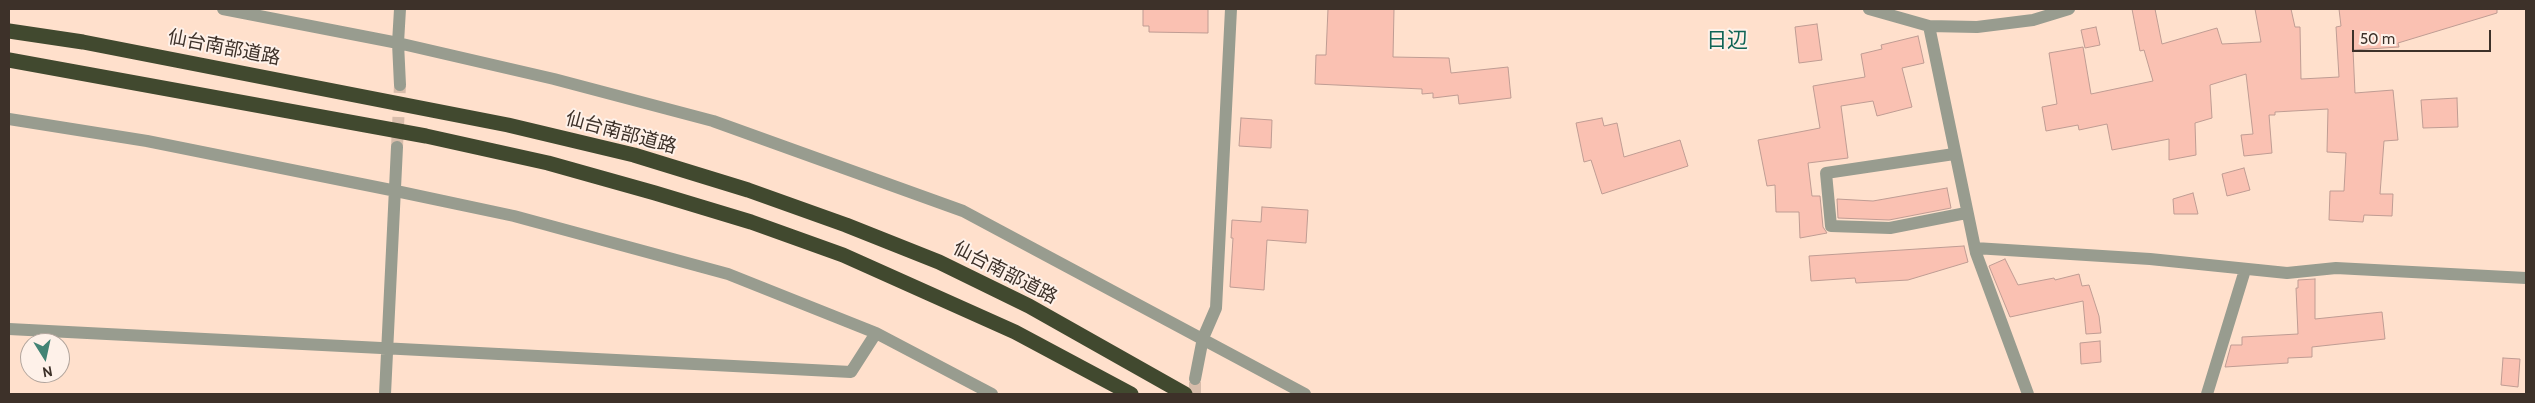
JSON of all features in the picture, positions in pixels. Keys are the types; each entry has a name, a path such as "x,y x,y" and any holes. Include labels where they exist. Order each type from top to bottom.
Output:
{"highway":[{"name":"仙台南部道路","path":"9,31 83,42 508,125 634,155 748,190 846,225 939,262 1028,306 1184,394"},
{"path":"9,60 426,136 548,162 655,193 751,222 843,255 1014,332 1131,394"}],"street":[{"path":"223,9 398,43 554,79 713,120 963,211 1305,394"},
{"path":"400,9 398,43 400,85"},
{"path":"1195,379 1203,338 1216,308 1231,9"},
{"path":"1870,9 1929,26 1977,28 2033,20 2069,9"},
{"path":"1929,26 1966,213 1975,248 2028,394"},
{"path":"9,119 147,140 514,216 728,274 876,333 992,394"},
{"path":"385,394 397,148"},
{"path":"1954,154 1826,173 1831,226 1890,228 1966,213"},
{"path":"1975,248 2150,259 2287,273 2336,268 2526,278"},
{"path":"2207,394 2245,270"},
{"path":"9,329 851,372 876,333"}],"building":[{"path":"1143,9 1208,9 1208,33 1149,32 1149,26 1143,26"},
{"path":"1328,9 1394,9 1393,57 1449,58 1451,73 1508,67 1511,98 1459,104 1458,95 1433,98 1433,93 1422,94 1422,89 1315,84 1316,55 1326,55"},
{"path":"2132,9 2155,9 2162,44 2217,28 2222,44 2261,42 2255,9 2291,9 2295,27 2300,27 2301,79 2339,77 2336,27 2341,26 2339,9 2497,9 2497,13 2398,43 2399,47 2353,50 2355,93 2393,90 2398,140 2384,141 2380,194 2393,194 2392,216 2364,215 2363,222 2329,220 2330,191 2344,191 2346,153 2327,152 2328,109 2275,112 2275,115 2269,115 2272,153 2244,156 2241,135 2253,134 2246,74 2210,85 2212,118 2195,123 2196,155 2169,160 2169,139 2112,150 2107,124 2079,130 2078,125 2046,131 2042,107 2057,104 2049,53 2083,47 2091,94 2153,81 2144,50 2140,51"},
{"path":"1817,24 1822,60 1799,63 1795,27"},
{"path":"2096,27 2100,45 2085,48 2081,30"},
{"path":"1918,36 1924,63 1902,68 1912,107 1877,116 1873,101 1841,106 1848,158 1808,163 1812,196 1820,196 1823,227 1827,233 1800,238 1799,212 1776,212 1775,185 1767,186 1758,140 1820,128 1813,86 1865,77 1861,54 1882,49 1881,45"},
{"path":"2457,98 2458,127 2423,128 2421,100"},
{"path":"1241,118 1272,120 1271,148 1239,146"},
{"path":"1602,118 1604,126 1617,123 1624,157 1680,140 1688,166 1602,194 1591,160 1584,162 1576,123"},
{"path":"2244,168 2250,190 2227,196 2222,174"},
{"path":"1947,188 1951,208 1889,220 1838,218 1837,199 1873,201"},
{"path":"2193,193 2198,214 2174,214 2173,199"},
{"path":"1262,207 1308,210 1306,243 1267,240 1264,290 1230,287 1233,238 1231,238 1232,220 1261,222"},
{"path":"1964,246 1968,262 1908,280 1856,283 1855,278 1811,281 1809,256"},
{"path":"2005,259 2018,285 2054,278 2055,280 2079,274 2082,286 2089,285 2099,316 2101,333 2086,334 2083,301 2010,317 1989,266"},
{"path":"2315,279 2315,319 2382,312 2385,339 2312,347 2312,357 2288,358 2288,363 2225,367 2231,345 2242,345 2242,337 2298,334 2296,288 2298,288 2298,280"},
{"path":"2100,341 2101,362 2081,364 2080,343"},
{"path":"2503,358 2520,359 2518,387 2501,385"}],"tunnel":[{"path":"397,147 400,85"},
{"path":"1195,379 1195,394"}],"district":[{"name":"日辺","path":"1727,41"}]}
